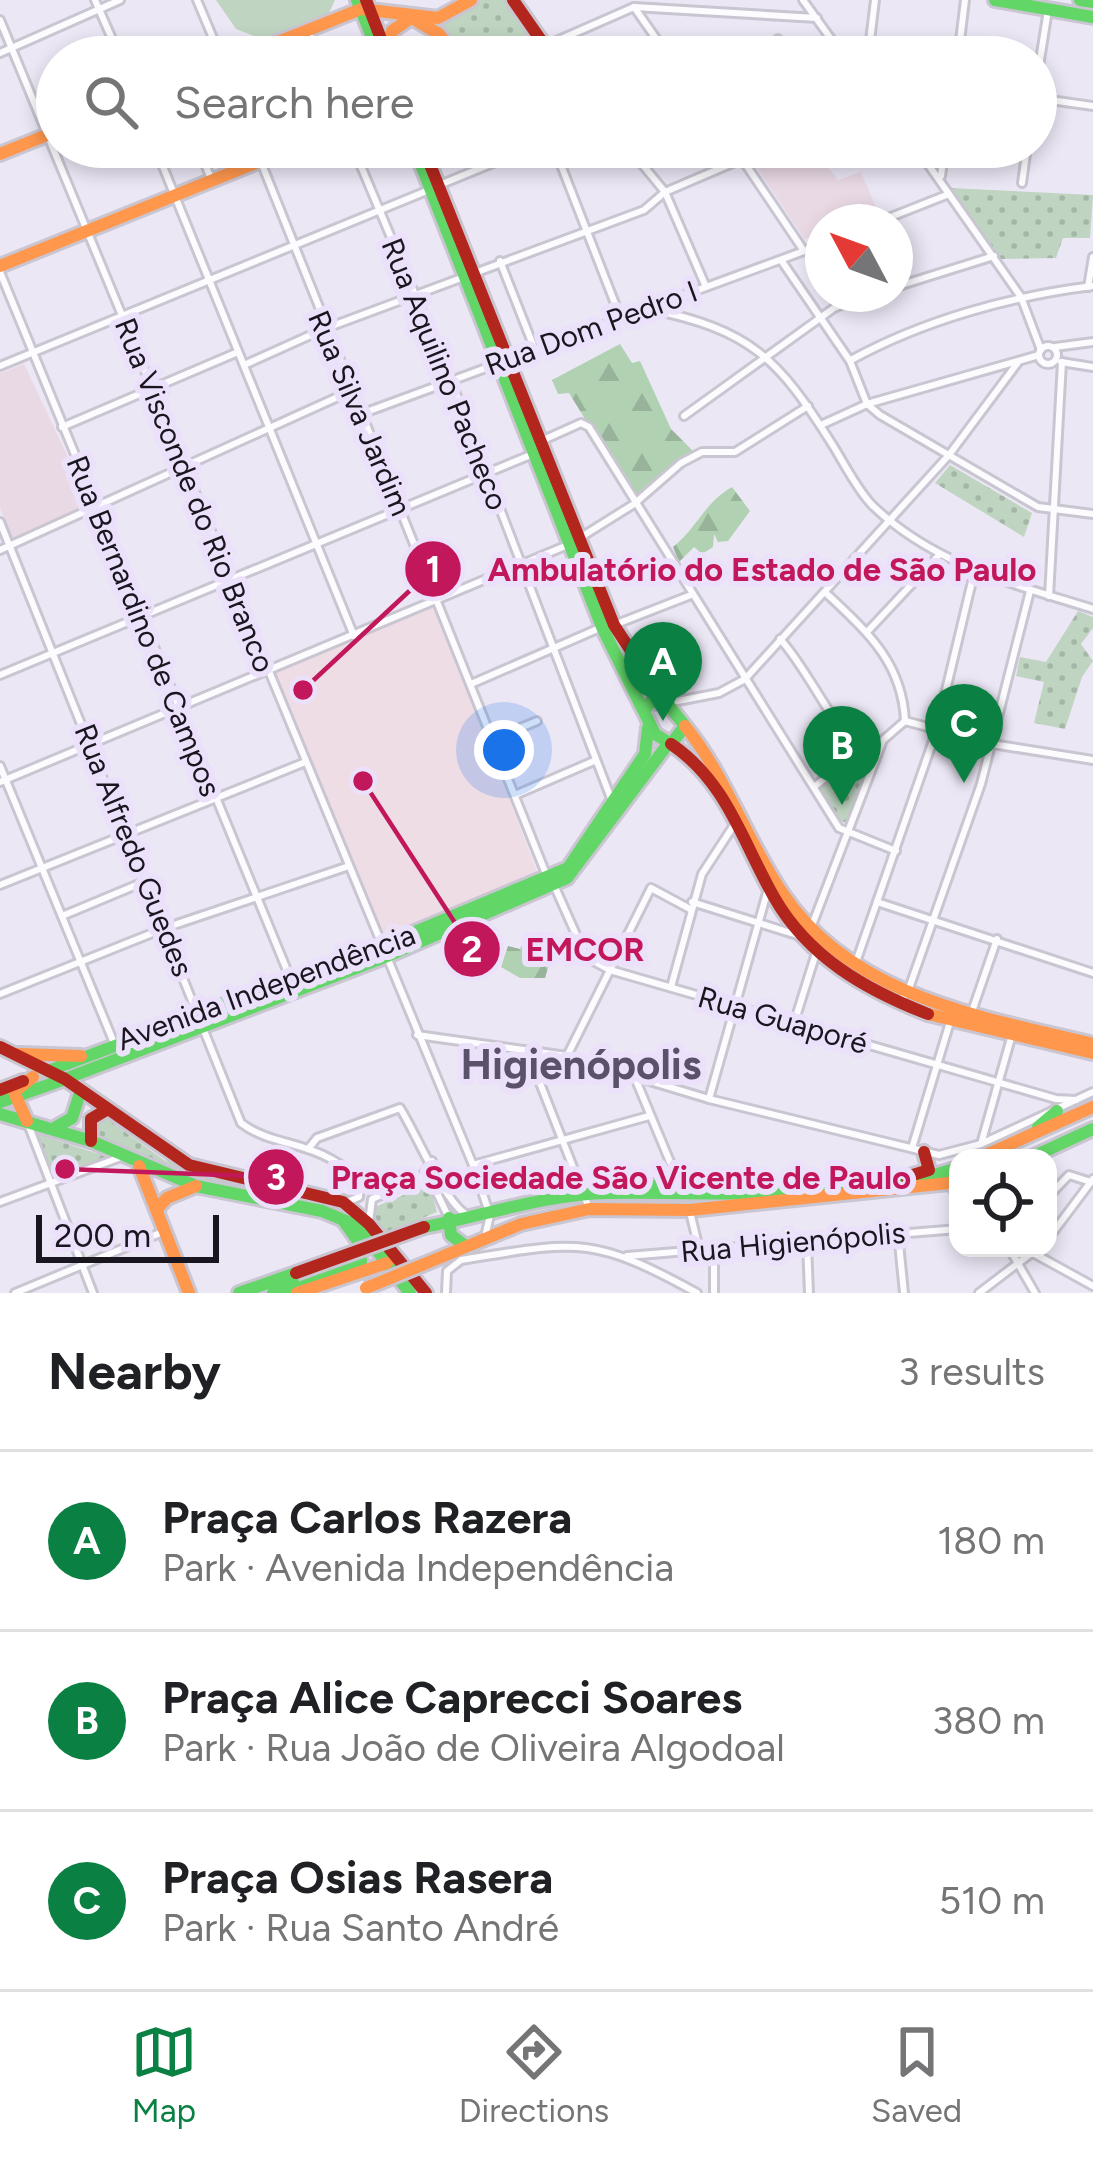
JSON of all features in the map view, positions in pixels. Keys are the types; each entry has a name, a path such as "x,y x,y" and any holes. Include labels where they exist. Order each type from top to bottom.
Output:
{"main road":[{"path":"391,36 411,19 438,19 471,0"},
{"path":"513,0 538,36"},
{"path":"995,0 1093,17"},
{"path":"363,4 377,36"},
{"path":"289,36 363,4 411,19 441,36"},
{"path":"0,154 36,139"},
{"path":"0,269 234,168"},
{"path":"424,168 502,360 542,441 575,541 655,734 701,763 789,921 853,970"},
{"path":"428,168 433,188"},
{"path":"502,360 533,454 575,541"},
{"path":"608,626 720,770 789,921"},
{"path":"645,714 650,702 666,703"},
{"name":"Avenida Independência","path":"551,882 577,859 649,745 645,714"},
{"name":"Avenida Independência","path":"0,1102 205,1025 576,872 685,726"},
{"path":"808,933 818,950 901,998 950,1022 969,1020"},
{"name":"Avenida Independência","path":"0,1090 199,1010 383,951"},
{"path":"901,998 1092,1051"},
{"path":"0,1047 65,1079 189,1166 343,1202 369,1224 426,1293"},
{"path":"16,1054 81,1056"},
{"path":"27,1121 15,1096 17,1088 33,1077"},
{"path":"52,1127 69,1122 80,1093"},
{"path":"1017,1141 1056,1105"},
{"path":"987,1149 1093,1107"},
{"path":"91,1141 91,1119 111,1109"},
{"path":"0,1114 91,1141 139,1166 196,1186 358,1226 405,1291"},
{"path":"1053,1149 1092,1134"},
{"path":"918,1150 939,1167 949,1168"},
{"path":"881,1185 928,1170 918,1150"},
{"path":"139,1166 189,1293"},
{"path":"635,1192 687,1203 881,1185 949,1171"},
{"path":"239,1293 449,1218 586,1203 677,1179"},
{"path":"157,1209 196,1186"},
{"path":"360,1290 586,1203 687,1203 949,1188"},
{"path":"470,1215 482,1227 474,1245"},
{"path":"449,1218 452,1235 474,1245"},
{"path":"273,1293 361,1261 358,1241 343,1220"},
{"path":"297,1293 387,1263"}],"street":[{"path":"37,36 97,4 119,0"},
{"path":"197,0 212,36"},
{"path":"803,0 829,36"},
{"path":"871,36 875,0"},
{"path":"961,36 965,0"},
{"path":"97,4 110,36"},
{"path":"634,7 654,36"},
{"path":"578,36 634,7 817,18"},
{"path":"1044,36 1048,10"},
{"name":"Rua Visconde do Rio Branco","path":"0,20 36,96"},
{"path":"307,28 310,36"},
{"path":"0,53 36,36"},
{"path":"1057,101 1093,106"},
{"name":"Rua Visconde do Rio Branco","path":"66,168 151,390 490,1214"},
{"path":"163,168 354,636"},
{"path":"207,168 212,181"},
{"name":"Rua Silva Jardim","path":"262,168 551,882"},
{"name":"Rua Aquilino Pacheco","path":"361,168 450,378 614,804"},
{"path":"0,366 481,168"},
{"path":"562,168 621,319"},
{"path":"645,168 665,192 706,286"},
{"path":"244,365 324,329 644,210 665,192 721,168"},
{"path":"748,168 804,251"},
{"path":"932,168 1021,297 1040,352 1057,363"},
{"path":"940,179 942,168"},
{"path":"1022,183 1024,168"},
{"path":"913,208 949,194"},
{"name":"Rua Dom Pedro I","path":"361,414 804,251"},
{"path":"913,281 994,256"},
{"path":"850,361 897,338 1021,297 1090,286 1093,257"},
{"path":"781,260 850,361 867,404 1054,513 1093,514"},
{"path":"500,261 536,350"},
{"name":"Rua Bernardino de Campos","path":"0,269 291,980"},
{"path":"669,301 675,314"},
{"path":"649,308 712,324 783,370 870,503 940,554 974,573 1093,609"},
{"path":"684,416 832,312"},
{"path":"820,426 867,404 1040,352 1093,342"},
{"path":"1049,596 1055,350"},
{"path":"62,427 238,352"},
{"path":"1019,361 1093,367"},
{"path":"666,703 718,693 745,679 949,455 1019,361"},
{"path":"985,372 995,379 997,392"},
{"path":"4,548 351,391"},
{"path":"3,781 575,541 634,504 681,463 703,452 735,452 808,406"},
{"path":"542,441 581,423 592,432 846,836 896,851"},
{"path":"0,674 533,454"},
{"name":"Rua Alfredo Guedes","path":"0,522 4,548 93,746 241,1123 265,1137 308,1149 388,1189"},
{"path":"867,632 940,554"},
{"path":"853,970 936,732 974,573"},
{"path":"824,591 867,632 900,679 905,721"},
{"path":"901,998 934,918 992,744 1030,591"},
{"path":"471,684 691,595"},
{"path":"780,639 808,673 857,752 874,760"},
{"path":"905,721 992,744 1093,760"},
{"path":"808,933 874,760 884,740 905,721"},
{"path":"491,740 537,722"},
{"path":"814,787 857,752"},
{"path":"515,795 596,761"},
{"path":"0,885 303,763"},
{"path":"0,766 114,1043"},
{"path":"671,987 702,874 736,823"},
{"path":"0,994 165,928 346,866"},
{"path":"62,916 146,881"},
{"path":"551,882 586,957 610,970"},
{"path":"709,1099 769,887"},
{"path":"567,1057 651,888 691,906 758,921 789,921"},
{"path":"877,902 1093,973"},
{"path":"969,1020 998,939"},
{"path":"794,1021 818,950"},
{"name":"Rua Guaporé","path":"610,970 999,1083 1056,1105"},
{"path":"918,1150 950,1022"},
{"path":"981,1149 1014,1030"},
{"path":"417,1035 567,1057 709,1099 949,1154"},
{"path":"0,1037 16,1054"},
{"path":"527,1050 586,1203"},
{"path":"632,1073 687,1203 699,1249"},
{"path":"983,1149 1056,1105 1093,1091"},
{"path":"308,1149 317,1138 400,1108 432,1161 448,1201 470,1215"},
{"path":"473,1165 649,1115"},
{"path":"27,1121 93,1293"},
{"path":"0,1202 121,1157"},
{"path":"369,1224 369,1204 388,1189 421,1178 432,1161"},
{"path":"1057,1188 1069,1175 1092,1181 1057,1227"},
{"path":"343,1202 359,1198 361,1178"},
{"path":"421,1178 434,1187 449,1218"},
{"path":"446,1293 447,1271 474,1245 490,1214"},
{"name":"Rua Higienópolis","path":"627,1256 949,1230"},
{"path":"15,1293 165,1231"},
{"path":"898,1233 904,1293"},
{"path":"807,1242 809,1293"},
{"path":"474,1245 578,1243 627,1256 697,1293"},
{"path":"714,1248 714,1293"},
{"path":"1015,1257 1035,1293"},
{"path":"979,1293 988,1291 1027,1257"},
{"path":"1045,1257 1091,1289"}],"shaded area":[{"path":"757,168 829,168 838,180 861,172 875,204 805,204 805,239"},
{"path":"24,364 91,506 12,539 0,508 0,373"},
{"path":"435,604 538,875 380,941 270,674"}],"green space":[{"path":"216,0 335,0 329,13 274,36 254,36 236,29"},
{"path":"477,0 508,0 528,28 526,36 442,36 432,25"},
{"path":"949,188 1093,195 1090,238 1063,238 1056,258 999,259"},
{"path":"620,344 632,363 640,361 671,429 693,451 635,500 569,393 558,394 552,380"},
{"path":"950,465 1032,513 1024,537 935,483"},
{"path":"732,487 750,511 728,541 718,542 714,534 713,547 702,554 694,547 679,562 673,547 714,500"},
{"path":"1078,611 1093,617 1093,628 1081,644 1093,661 1082,677 1065,729 1034,723 1044,682 1016,676 1020,657 1046,662"},
{"path":"854,759 861,760 867,776 850,823 837,821 817,788"},
{"path":"528,934 552,955 545,978 520,978 501,967 508,946 520,949"},
{"path":"103,1116 164,1160 213,1179 269,1189 271,1194 205,1184 95,1140 93,1122"},
{"path":"37,1134 111,1158 52,1181"},
{"path":"430,1188 437,1212 382,1235 372,1208"}],"traffic: fast":[{"path":"357,0 372,36"},
{"path":"995,0 1093,17"},
{"path":"1080,0 1093,2"},
{"path":"422,168 602,627 644,712"},
{"path":"650,702 667,703 685,726 671,744 655,734 644,712 650,702"},
{"path":"48,1071 374,949 568,868 645,754 648,728"},
{"path":"65,1079 385,957 567,878 668,744"},
{"path":"0,1102 65,1079"},
{"path":"56,1127 72,1118 80,1093"},
{"path":"1038,1127 1057,1111"},
{"path":"0,1114 91,1141 196,1186 322,1211 358,1226 410,1293"},
{"path":"1050,1149 1093,1129"},
{"path":"424,1227 584,1194 828,1191 949,1170"},
{"path":"642,1190 677,1179"},
{"path":"449,1218 451,1235 464,1245"},
{"path":"273,1293 361,1261 358,1241 343,1220"},
{"path":"239,1293 296,1273"}],"traffic: slow":[{"path":"293,36 361,9 438,18 471,0"},
{"path":"390,36 408,20"},
{"path":"417,21 441,36"},
{"path":"0,154 36,139"},
{"path":"0,266 243,168"},
{"path":"685,726 783,894 812,929 845,957 922,998 1093,1044"},
{"path":"928,1014 1093,1053"},
{"path":"19,1054 81,1056"},
{"path":"27,1121 14,1092 33,1077"},
{"path":"999,1149 1093,1107"},
{"path":"139,1166 189,1293"},
{"path":"422,1265 521,1224 589,1209 690,1210 949,1183"},
{"path":"157,1209 167,1198 196,1186"},
{"path":"297,1293 387,1263"},
{"path":"366,1288 422,1265"}],"traffic: jam":[{"path":"366,0 380,36"},
{"path":"513,0 538,36"},
{"path":"431,168 614,625 665,703"},
{"path":"671,744 720,794 774,897 804,937 840,969 928,1014"},
{"path":"0,1047 65,1079 189,1165 343,1202 369,1224 426,1293"},
{"path":"0,1090 23,1081"},
{"path":"91,1141 91,1119 108,1109"},
{"path":"906,1177 929,1170 924,1152"},
{"path":"296,1273 424,1227"}],"place":[{"name":"Ambulatório do Estado de São Paulo","path":"303,690"},
{"name":"Praça Carlos Razera","path":"663,721"},
{"name":"EMCOR","path":"363,781"},
{"name":"Praça Osias Rasera","path":"964,783"},
{"name":"Praça Alice Caprecci Soares","path":"842,805"},
{"name":"Praça Sociedade São Vicente de Paulo","path":"65,1169"}],"district":[{"name":"Higienópolis","path":"581,1064"}]}
